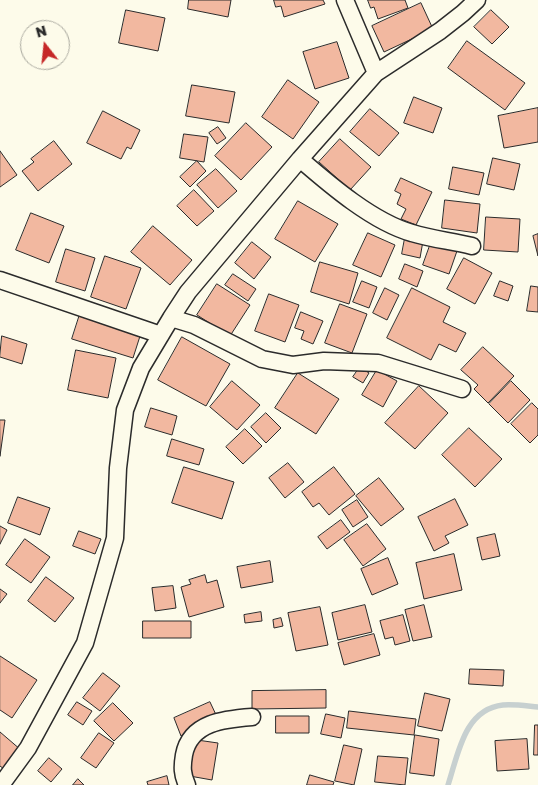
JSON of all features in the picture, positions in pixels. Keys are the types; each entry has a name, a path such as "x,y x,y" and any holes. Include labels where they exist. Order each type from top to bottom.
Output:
{"street":[{"path":"345,0 376,73"},
{"path":"1,785 28,748 85,643 115,538 118,468 125,410 141,368 171,318 188,292 300,159 376,73 440,31 463,14 477,0"},
{"path":"300,159 336,189 374,215 410,233 472,246"},
{"path":"0,280 161,335"},
{"path":"171,318 194,325 262,358 293,365 324,361 378,363 462,389"},
{"path":"187,785 182,771 186,746 190,738 219,720 252,717"}],"building":[{"path":"189,0 231,0 228,17 188,9"},
{"path":"274,0 323,0 325,4 284,17 281,6 276,7"},
{"path":"368,0 405,0 408,8 378,19 374,7 371,8"},
{"path":"421,3 433,29 384,52 372,26"},
{"path":"126,10 165,18 158,51 119,43"},
{"path":"491,10 509,27 492,44 474,27"},
{"path":"467,41 525,83 505,110 448,68"},
{"path":"337,42 349,78 315,89 303,52"},
{"path":"288,80 319,102 293,139 262,117"},
{"path":"192,85 235,92 229,123 186,116"},
{"path":"414,97 442,108 433,133 404,123"},
{"path":"538,108 538,142 504,148 498,116"},
{"path":"370,109 399,133 379,156 350,132"},
{"path":"103,111 140,130 131,149 127,147 121,159 87,143"},
{"path":"246,123 272,147 241,180 215,156"},
{"path":"218,127 226,138 217,144 209,133"},
{"path":"184,134 208,137 204,162 180,158"},
{"path":"340,139 371,167 350,190 319,162"},
{"path":"54,141 72,164 38,191 22,171 34,162 31,159"},
{"path":"0,151 17,175 0,187"},
{"path":"493,158 520,164 514,190 487,184"},
{"path":"197,161 206,171 190,187 180,177"},
{"path":"453,167 484,173 479,195 449,189"},
{"path":"216,169 237,191 218,208 197,185"},
{"path":"401,178 432,192 416,225 401,219 406,209 397,204 401,194 395,191"},
{"path":"194,190 214,211 197,226 177,206"},
{"path":"445,200 480,204 477,233 442,228"},
{"path":"298,201 338,224 315,262 275,239"},
{"path":"31,213 64,226 49,263 16,250"},
{"path":"486,217 520,219 518,252 484,250"},
{"path":"153,226 192,260 170,285 131,252"},
{"path":"368,233 395,245 381,277 353,265"},
{"path":"538,234 538,256 533,236"},
{"path":"405,238 423,241 420,258 402,254"},
{"path":"432,240 458,248 449,274 423,265"},
{"path":"252,242 271,257 254,279 235,263"},
{"path":"66,249 95,258 85,291 56,282"},
{"path":"105,256 141,268 126,309 91,297"},
{"path":"464,258 492,273 475,304 447,289"},
{"path":"320,262 358,273 349,304 311,292"},
{"path":"405,264 423,271 417,287 399,279"},
{"path":"233,274 256,289 248,301 225,285"},
{"path":"362,281 377,287 369,308 353,302"},
{"path":"500,281 513,286 508,301 494,296"},
{"path":"217,284 250,305 230,336 197,315"},
{"path":"531,286 538,287 538,312 527,311"},
{"path":"385,288 399,295 387,320 373,313"},
{"path":"412,288 450,307 443,322 466,333 456,352 439,344 431,360 387,338"},
{"path":"269,294 299,305 285,342 255,331"},
{"path":"340,304 367,314 352,353 325,343"},
{"path":"301,312 323,321 313,344 301,339 304,331 295,328"},
{"path":"80,314 141,333 133,358 72,339"},
{"path":"2,336 27,344 22,364 0,357"},
{"path":"182,337 230,364 206,406 158,380"},
{"path":"483,347 514,376 488,403 474,389 478,385 461,370"},
{"path":"76,350 116,358 108,398 68,390"},
{"path":"360,367 369,373 363,383 353,377"},
{"path":"377,370 397,381 383,407 362,395"},
{"path":"298,373 339,399 316,434 275,408"},
{"path":"232,381 260,405 237,430 210,407"},
{"path":"511,381 530,400 508,423 489,404"},
{"path":"419,386 448,413 415,449 385,423"},
{"path":"532,403 538,409 538,435 530,443 511,424"},
{"path":"151,408 177,416 172,435 145,427"},
{"path":"266,413 281,428 266,443 251,427"},
{"path":"0,420 5,420 0,456"},
{"path":"469,428 502,459 475,487 442,455"},
{"path":"245,429 262,446 243,464 226,447"},
{"path":"172,439 204,449 199,465 167,456"},
{"path":"288,463 304,482 285,498 269,478"},
{"path":"184,467 234,482 222,519 172,503"},
{"path":"334,467 355,494 329,515 319,503 313,507 302,492"},
{"path":"379,478 404,509 381,526 356,496"},
{"path":"18,497 50,508 40,535 8,523"},
{"path":"455,499 468,525 445,536 449,543 434,551 418,517"},
{"path":"357,500 368,517 353,527 342,510"},
{"path":"341,520 350,532 327,549 318,537"},
{"path":"367,524 386,549 363,566 344,540"},
{"path":"0,526 7,530 0,544"},
{"path":"79,531 101,539 95,554 73,546"},
{"path":"495,534 500,556 482,560 477,538"},
{"path":"25,539 50,557 31,583 6,565"},
{"path":"454,554 462,590 424,599 416,563"},
{"path":"388,558 398,584 372,595 361,569"},
{"path":"270,561 273,582 241,588 237,567"},
{"path":"205,575 207,583 217,580 224,607 189,617 181,587 191,584 189,580"},
{"path":"46,577 74,598 55,622 28,601"},
{"path":"173,586 176,608 155,611 152,588"},
{"path":"0,589 7,594 0,603"},
{"path":"365,605 372,632 338,640 332,613"},
{"path":"424,605 432,637 413,641 405,610"},
{"path":"320,607 328,645 296,651 288,613"},
{"path":"261,612 262,621 245,623 244,615"},
{"path":"403,615 410,641 395,645 393,637 385,639 380,621"},
{"path":"281,618 283,626 274,628 273,620"},
{"path":"143,621 191,621 191,638 143,638"},
{"path":"374,634 380,655 344,665 338,643"},
{"path":"0,656 37,680 12,718 0,710"},
{"path":"470,669 504,670 503,686 469,684"},
{"path":"103,673 120,686 100,711 83,698"},
{"path":"326,690 326,708 252,709 252,691"},
{"path":"425,693 450,699 442,731 418,726"},
{"path":"77,702 92,711 83,725 68,715"},
{"path":"210,702 218,719 181,736 174,718"},
{"path":"113,703 133,723 114,741 94,721"},
{"path":"349,711 416,719 414,735 347,728"},
{"path":"326,714 345,718 341,738 321,734"},
{"path":"276,716 309,716 309,733 276,733"},
{"path":"535,725 538,725 538,755 534,755"},
{"path":"0,732 21,750 4,769 0,766"},
{"path":"99,733 114,743 96,768 81,758"},
{"path":"415,735 439,739 434,776 410,773"},
{"path":"190,739 218,743 212,780 184,775"},
{"path":"527,739 529,769 497,771 495,741"},
{"path":"344,745 362,749 354,785 335,781"},
{"path":"378,756 408,758 405,785 375,782"},
{"path":"49,758 62,769 51,782 38,771"},
{"path":"310,775 334,782 333,785 307,785"},
{"path":"167,776 169,785 148,785 147,782"},
{"path":"78,779 84,785 73,785"}],"waterway":[{"path":"448,785 465,735 479,715 490,708 503,705 538,707"}]}
